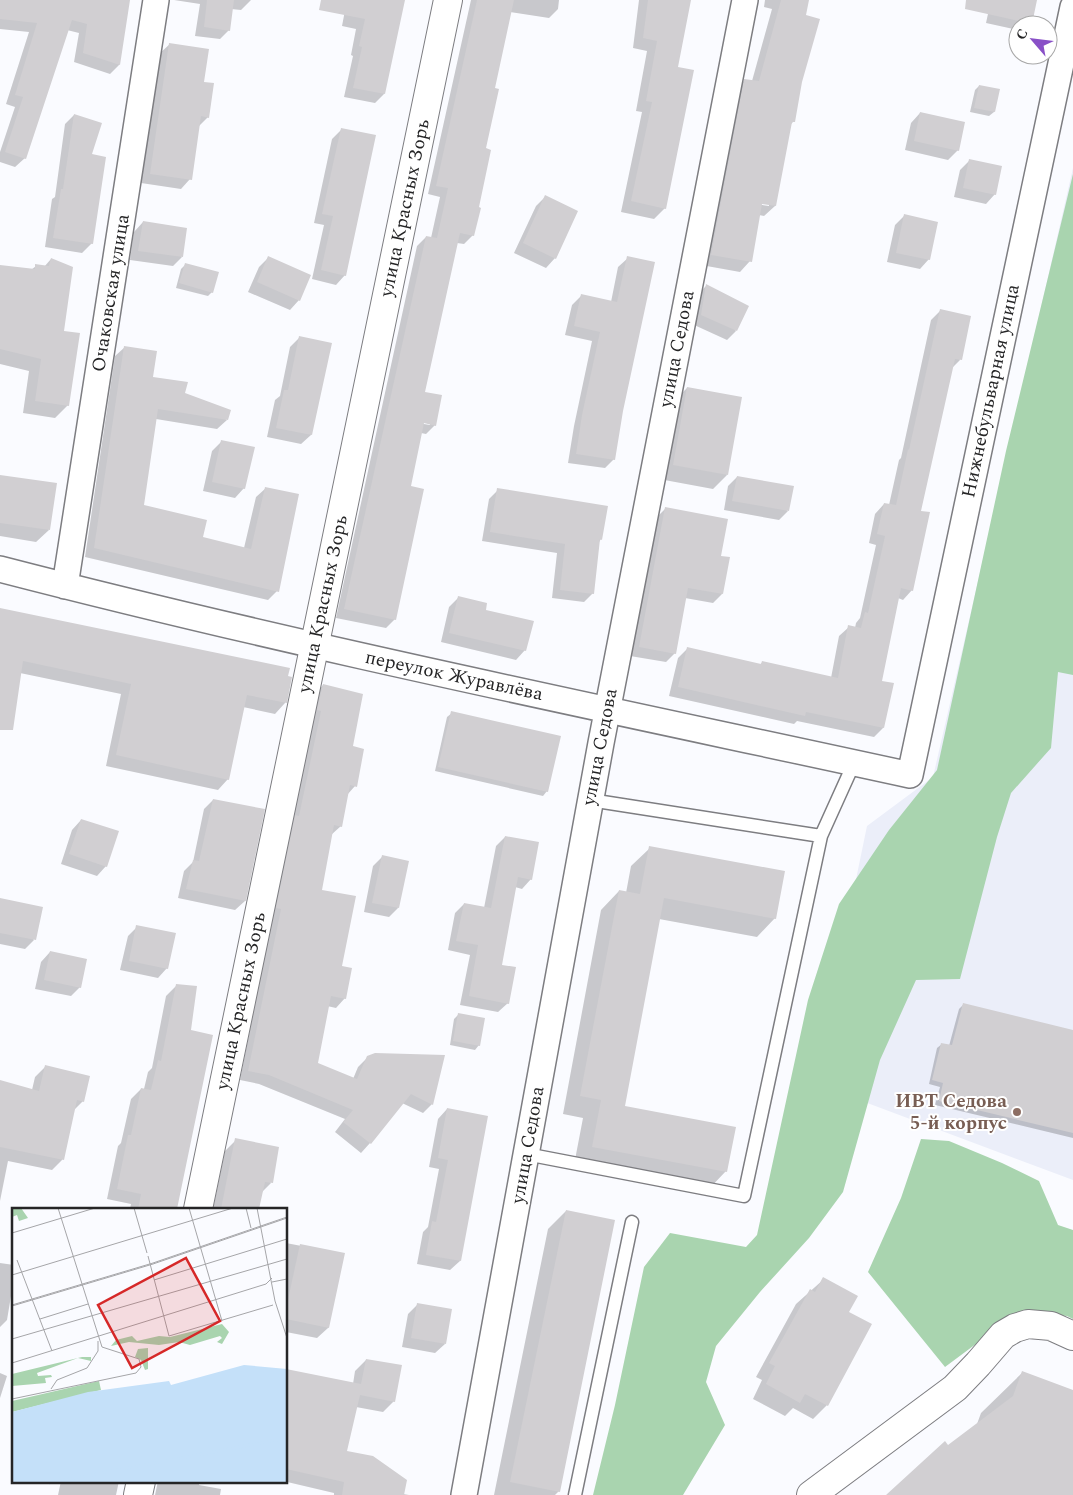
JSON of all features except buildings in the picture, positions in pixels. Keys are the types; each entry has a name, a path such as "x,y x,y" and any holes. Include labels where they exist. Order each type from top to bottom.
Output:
{"street":[{"name":"Очаковская улица","path":"66,586 156,0"},
{"name":"улица Красных Зорь","path":"198,1208 448,0"},
{"name":"улица Седова","path":"469,1494 526,1154 590,800 745,0"},
{"name":"Нижнебульварная улица","path":"910,775 1073,7"},
{"name":"переулок Журавлёва","path":"0,569 314,646 910,775"},
{"path":"811,1495 955,1388 1003,1335 1014,1328 1028,1324 1051,1326 1073,1336"},
{"path":"138,1495 141,1482"}],"lane":[{"path":"526,1154 744,1196 821,836 854,763"},
{"path":"590,800 821,836"},
{"path":"575,1495 632,1222"}],"shaded area":[{"path":"1073,168 1073,1180 814,1083 867,826 933,777"}],"green space":[{"path":"1073,174 1073,675 1058,672 1051,748 1011,793 997,837 960,979 916,980 880,1060 843,1192 809,1238 760,1292 716,1346 706,1382 725,1425 683,1495 593,1495 615,1405 644,1267 670,1233 746,1247 757,1235 808,1000 839,904 889,830 937,770 1006,451"},
{"path":"921,1139 949,1141 1039,1181 1058,1225 1073,1230 1073,1319 1067,1316 1028,1312 992,1332 945,1367 868,1272 901,1198"}],"place":[{"name":"ИВТ Седова 5-й корпус","path":"1017,1112"}]}
